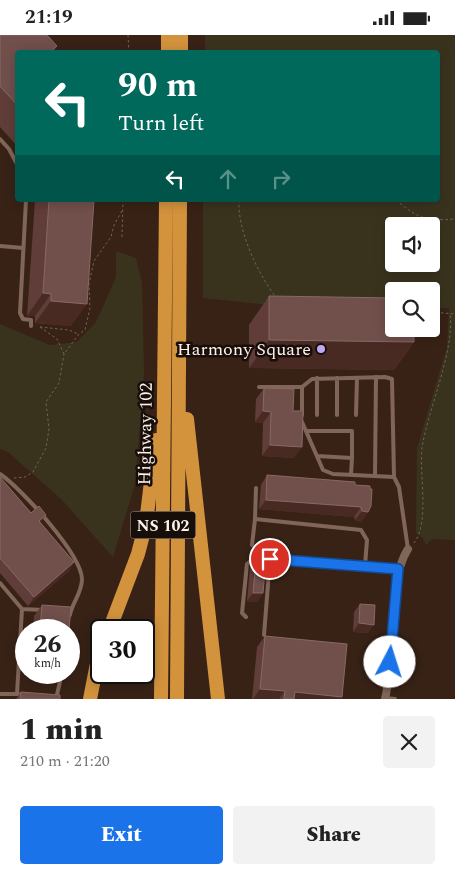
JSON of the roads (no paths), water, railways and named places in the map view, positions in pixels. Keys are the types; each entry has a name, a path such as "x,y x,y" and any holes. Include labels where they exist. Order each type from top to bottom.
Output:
{"highway":[{"path":"168,35 168,50"},
{"path":"181,35 181,50"},
{"name":"Highway 102","path":"161,699 166,202"},
{"name":"Highway 102","path":"177,699 180,202"},
{"path":"113,619 138,554 146,523 165,351"},
{"path":"180,351 218,699"},
{"path":"90,699 93,684"},
{"path":"99,699 101,684"}],"street":[{"path":"385,699 389,678 398,569 408,549"}],"lane":[{"path":"0,139 9,149 15,160"},
{"path":"26,202 20,313 23,319 31,320 31,326"},
{"path":"0,246 23,248"},
{"path":"375,475 376,377"},
{"path":"394,477 328,473 318,464 317,456 302,425 302,387 307,381 317,378 376,377 389,378 393,382 394,477 399,487 408,549"},
{"path":"317,378 317,415"},
{"path":"337,378 337,415"},
{"path":"356,415 357,378"},
{"path":"259,387 302,387"},
{"path":"306,431 352,431 351,475"},
{"path":"317,456 352,458"},
{"path":"0,475 48,522 80,566 82,580 78,599 70,612 69,619"},
{"path":"252,545 256,488"},
{"path":"255,519 361,530 367,540 365,566"},
{"path":"246,617 242,613 247,564 253,559 398,569"},
{"path":"264,635 270,559"},
{"path":"0,583 22,609 17,694"},
{"path":"22,609 45,611"},
{"path":"62,611 70,612"},
{"path":"46,697 56,698 59,684"},
{"path":"0,694 27,695"},
{"path":"385,699 395,699"}],"place":[{"name":"Harmony Square","path":"321,349"}]}
